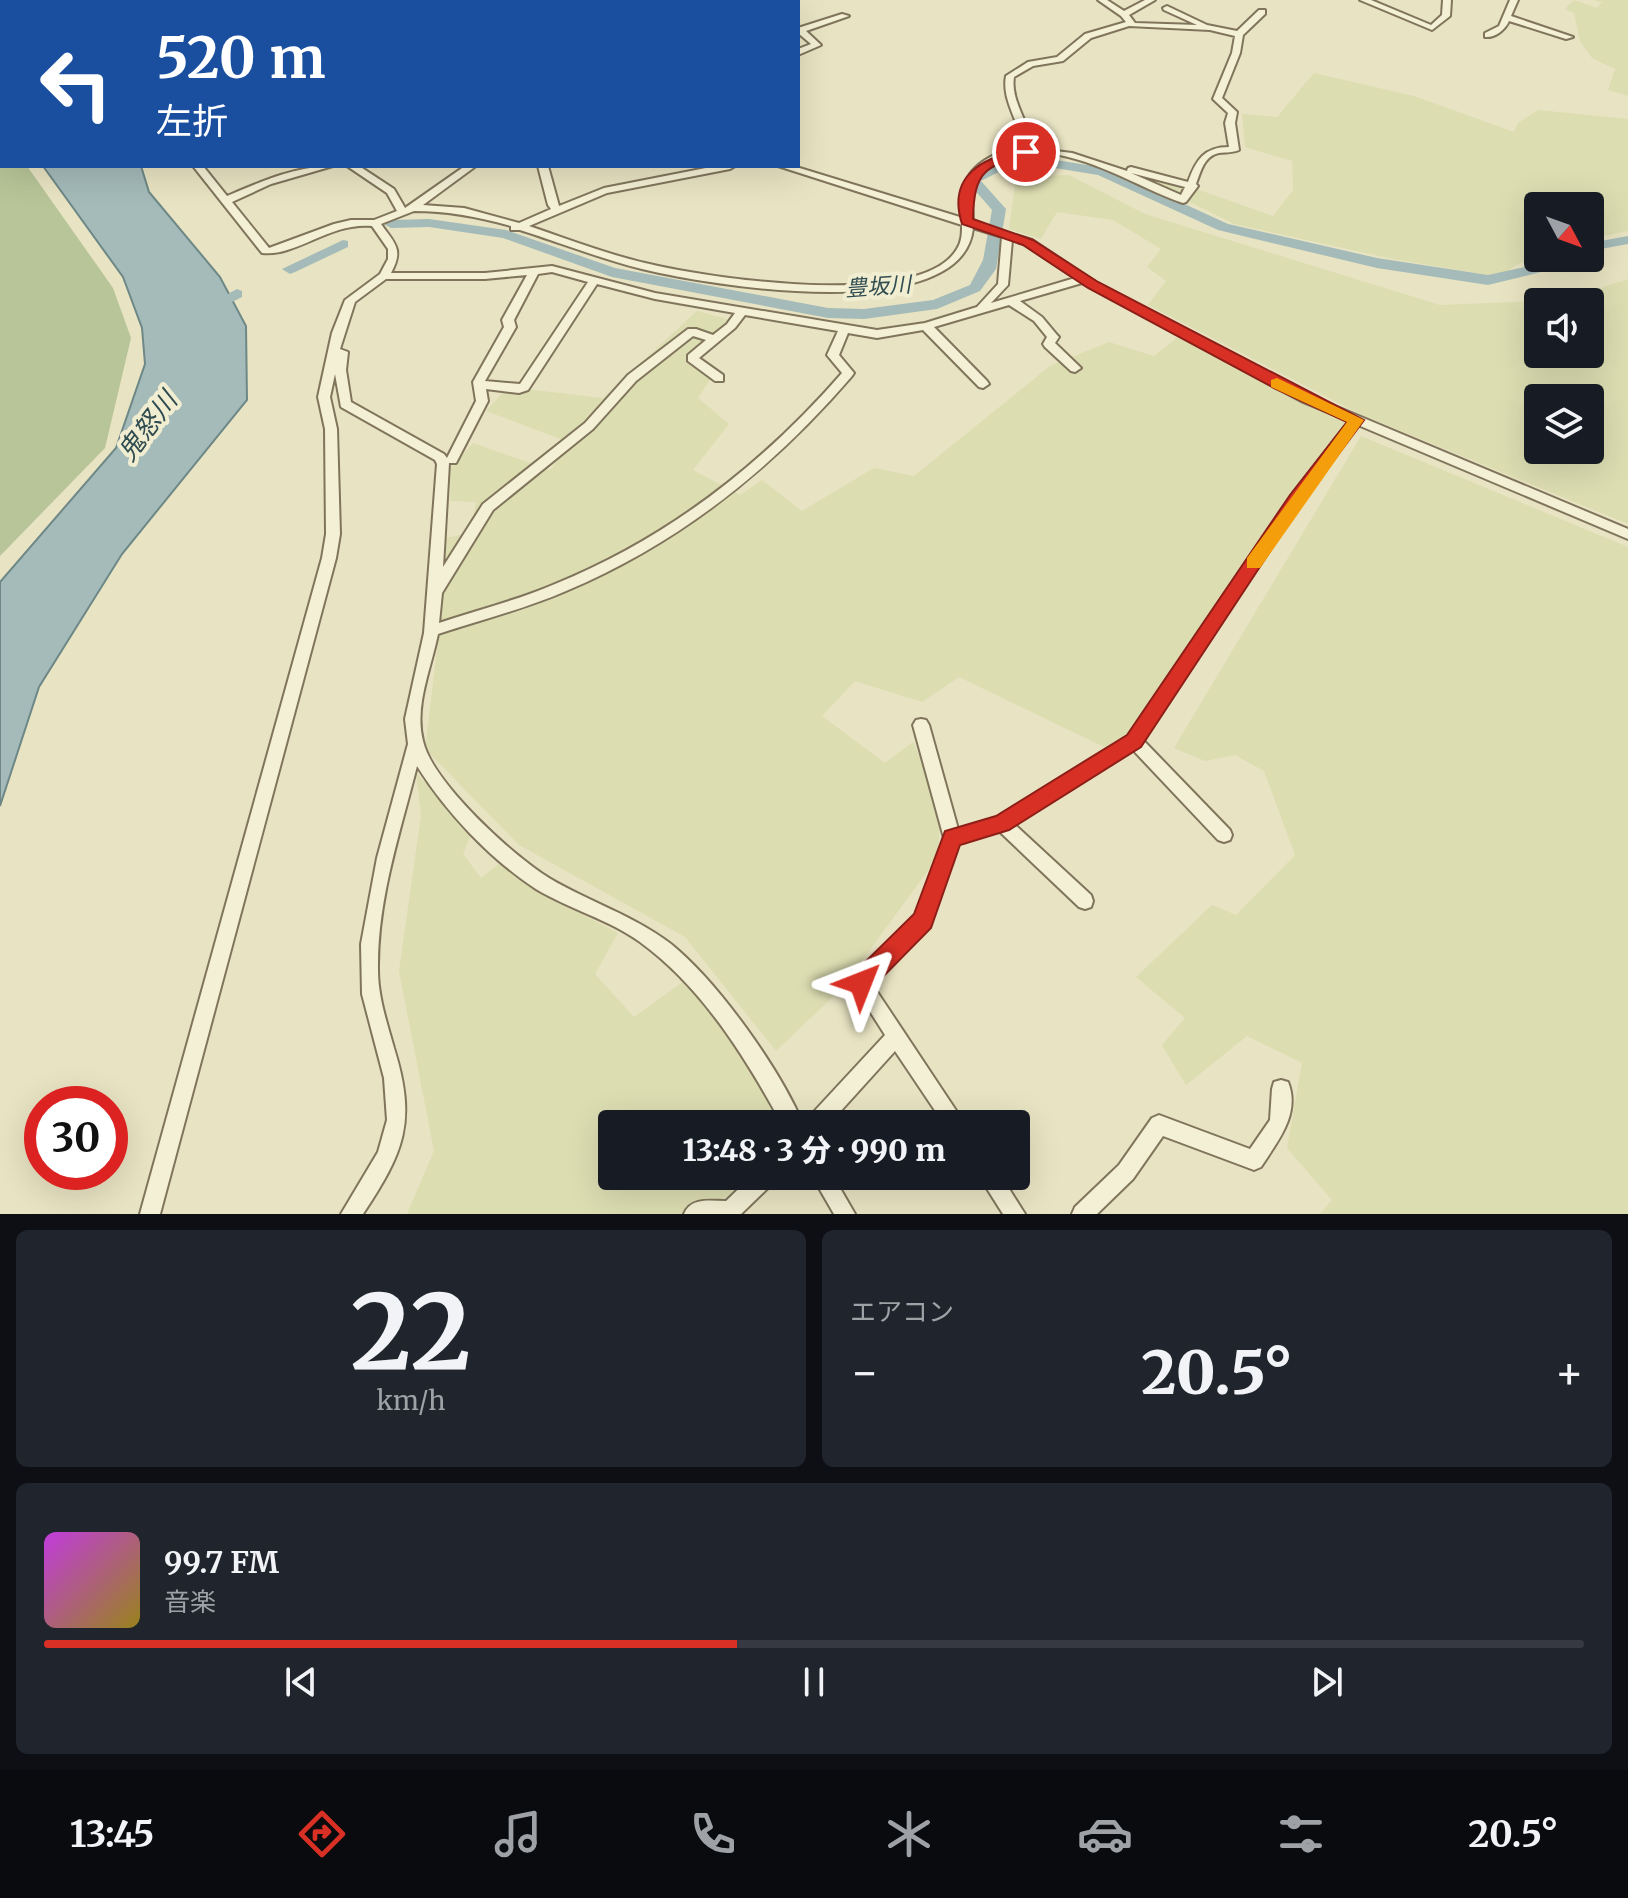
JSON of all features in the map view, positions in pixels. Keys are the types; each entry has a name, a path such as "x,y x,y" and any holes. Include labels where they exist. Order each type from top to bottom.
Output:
{"street":[{"path":"1102,0 1124,14 1131,23"},
{"path":"1124,14 1151,0"},
{"path":"1364,0 1432,28 1446,16 1447,0"},
{"path":"1488,35 1508,18 1514,0"},
{"path":"1167,8 1205,28"},
{"path":"355,168 391,191 407,209 453,210 653,268 778,289 905,284 958,256 965,244 967,191 974,174 996,159 1026,152 1071,154 1111,167 1183,200 1193,186 1201,157 1209,151 1234,150 1230,123 1233,112 1217,99 1236,53 1239,34 1262,12"},
{"path":"800,30 845,16"},
{"path":"1508,18 1569,37"},
{"path":"1026,152 1029,137 1008,91 1010,76 1031,64 1060,59 1088,36 1131,23 1205,28 1239,34"},
{"path":"800,30 817,45 800,51"},
{"path":"1111,167 1160,175 1193,186"},
{"path":"150,1214 329,558 333,534 331,429 324,397 338,333 350,300 384,276 393,259 388,241 376,225 365,221 270,251 200,168"},
{"path":"227,200 268,182 320,168"},
{"path":"376,225 407,209 468,168"},
{"path":"544,168 553,205 558,211"},
{"path":"642,168 645,181"},
{"path":"515,228 604,191 719,168"},
{"path":"790,168 968,222 1044,250 1083,279 1279,385 1628,534"},
{"path":"262,170 268,182"},
{"path":"975,311 1003,285 1005,234"},
{"path":"384,276 485,276 552,269 594,281 742,311 877,334 926,326 1083,279"},
{"path":"452,460 482,401 479,384 510,327 508,320 535,270"},
{"path":"479,384 524,387 594,281"},
{"path":"1010,300 1038,319 1053,337 1049,344 1075,368"},
{"path":"719,378 692,358 731,326 742,311"},
{"path":"926,326 983,384"},
{"path":"431,631 558,589 625,558 706,508 790,438 848,373 833,355 844,330"},
{"path":"433,597 488,507 589,426 654,358 692,331 713,339"},
{"path":"338,333 344,339 340,370 345,404 440,457 443,464 431,631 414,720 415,745 377,897 369,973 377,1026 398,1101 394,1139 351,1214"},
{"path":"952,838 1002,823 1134,741 1296,499 1356,420"},
{"path":"921,725 952,838 923,920 861,983 946,1110"},
{"path":"1134,741 1224,835"},
{"path":"415,745 433,779 486,835 540,881 645,936 709,996 767,1077 785,1110"},
{"path":"1002,823 1085,901"},
{"path":"829,1110 896,1036"},
{"path":"1082,1214 1126,1172 1159,1125 1254,1160 1279,1123 1281,1089"},
{"path":"694,1214 698,1211 730,1211 752,1190"},
{"path":"830,1190 845,1214"},
{"path":"999,1190 1015,1214"}],"green space":[{"path":"1574,0 1597,8 1602,2 1594,0 1628,0 1628,96 1608,90 1615,69 1592,58 1580,41 1574,13 1565,9"},
{"path":"1314,73 1414,96 1514,132 1518,123 1538,110 1628,119 1628,231 1604,236 1604,192 1524,192 1524,262 1500,277 1393,259 1234,224 1135,175 1163,177 1273,216 1293,190 1292,161 1245,147 1242,114 1277,117"},
{"path":"0,168 28,168 113,288 131,338 105,448 0,556"},
{"path":"1069,175 1145,214 1440,305 1524,302 1524,368 1604,368 1604,288 1601,288 1628,279 1628,524 1360,414 1148,305 1166,281 1147,267 1161,249 1113,220 1057,212 1041,239 1009,229 1016,177"},
{"path":"697,311 730,320 691,363 713,375 698,398 729,424 693,470 740,495 762,480 802,511 874,468 914,476 1050,366 1109,342 1154,356 1179,336 1348,423 1145,725 1104,747 959,677 922,702 855,681 822,716 885,763 913,742 941,803 938,857 841,989 776,1051 685,937 519,845 425,749 439,633 443,539 471,532 476,502 450,501 450,469 473,443 550,470 571,443 486,411 508,387 603,398"},
{"path":"1361,436 1628,547 1628,1214 1320,1214 1332,1200 1287,1148 1302,1063 1247,1036 1186,1085 1162,1045 1185,1018 1136,977 1212,905 1236,915 1295,855 1264,771 1235,755 1205,761 1174,748"},
{"path":"416,773 472,832 463,854 481,878 501,862 532,888 618,933 595,974 634,1017 684,981 742,1035 779,1110 598,1110 598,1190 734,1190 706,1214 407,1214 434,1151 399,971 421,815"}],"water":[{"name":"鬼怒川","path":"44,168 142,168 149,192 220,277 246,326 247,400 122,554 39,687 0,806 0,582 116,448 145,364 142,328 123,277"}],"waterway":[{"name":"豊坂川","path":"391,224 429,223 506,234 612,272 828,313 888,313 937,304 975,288 988,269 999,209 973,180 1007,160 1018,158 1101,171 1223,227 1377,263 1488,280 1524,272"},
{"name":"豊坂川","path":"1604,244 1628,240"},
{"name":"豊坂川","path":"290,269 343,244"},
{"name":"豊坂川","path":"208,309 237,294"}],"slow traffic":[{"path":"1254,563 1296,499 1356,420 1277,383"}],"route":[{"path":"861,983 923,920 952,838 1002,823 1134,741 1296,499 1356,420 1279,385 1146,310 1093,285 1044,250 966,222 967,191 974,174 996,159 1026,152"}]}
